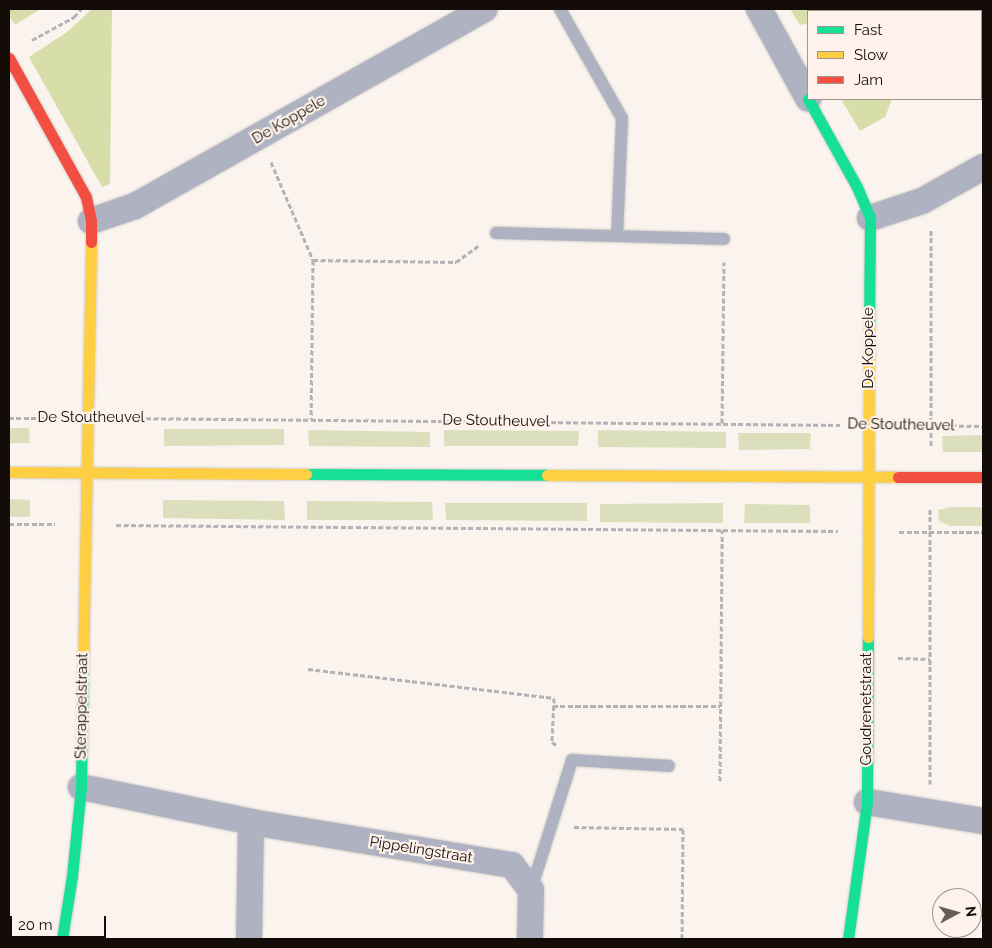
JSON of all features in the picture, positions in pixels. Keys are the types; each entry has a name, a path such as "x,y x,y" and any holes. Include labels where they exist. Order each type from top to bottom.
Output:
{"street":[{"name":"De Koppele","path":"91,221 135,206 483,9"},
{"name":"De Koppele","path":"759,9 807,97"},
{"path":"9,58 86,198 91,221 86,472"},
{"name":"De Koppele","path":"809,100 857,187 870,218 868,477"},
{"path":"870,218 908,207 931,197 983,167"},
{"path":"9,472 983,477"},
{"name":"Sterappelstraat","path":"62,939 72,876 81,787 86,472"},
{"name":"Goudrenetstraat","path":"848,939 867,802 868,477"},
{"name":"Pippelingstraat","path":"81,787 251,822 512,865 531,890"},
{"path":"867,802 983,820"},
{"path":"248,939 251,822"},
{"path":"530,939 531,890"}],"lane":[{"path":"560,9 622,118 617,236"},
{"path":"496,234 724,239"},
{"path":"531,890 572,760 669,766"}],"path":[{"path":"24,44 55,29 74,17 81,9"},
{"path":"260,136 313,260 311,419"},
{"path":"930,812 931,197"},
{"path":"313,260 456,262 496,234"},
{"path":"722,423 724,239"},
{"name":"De Stoutheuvel","path":"9,418 983,426"},
{"path":"9,524 983,532"},
{"path":"720,781 722,530"},
{"path":"308,669 554,698 552,742 572,760"},
{"path":"554,706 721,706"},
{"path":"551,826 683,829 682,939"}],"green space":[{"path":"9,9 40,9 15,25 9,16"},
{"path":"92,9 112,9 110,184 102,187 29,57 67,32"},
{"path":"790,9 831,9 807,10 807,23 800,25"},
{"path":"842,100 892,100 885,117 860,131"},
{"path":"9,428 29,428 30,443 9,443"},
{"path":"164,429 284,429 284,445 164,446"},
{"path":"308,430 430,432 430,447 309,446"},
{"path":"444,430 579,431 578,446 444,446"},
{"path":"598,430 726,432 726,448 598,447"},
{"path":"738,433 811,433 810,449 739,450"},
{"path":"983,435 983,452 943,452 942,436"},
{"path":"9,499 30,500 30,517 9,517"},
{"path":"163,500 284,501 285,520 163,518"},
{"path":"307,501 432,502 433,520 307,520"},
{"path":"445,503 587,503 587,521 446,520"},
{"path":"723,503 723,523 600,522 600,504"},
{"path":"745,504 810,505 810,523 744,523"},
{"path":"951,507 983,507 983,526 950,526 939,521 938,510"}],"traffic: fast":[{"path":"809,100 857,187 870,218 869,324"},
{"path":"306,474 547,475"},
{"path":"848,939 867,802 868,637"},
{"path":"62,939 72,876 81,787 83,666"}],"traffic: slow":[{"path":"83,666 91,242"},
{"path":"868,637 869,324"},
{"path":"9,472 306,474"},
{"path":"547,475 898,477"}],"traffic: jam":[{"path":"9,58 86,197 91,221 91,242"},
{"path":"898,477 983,477"}]}
